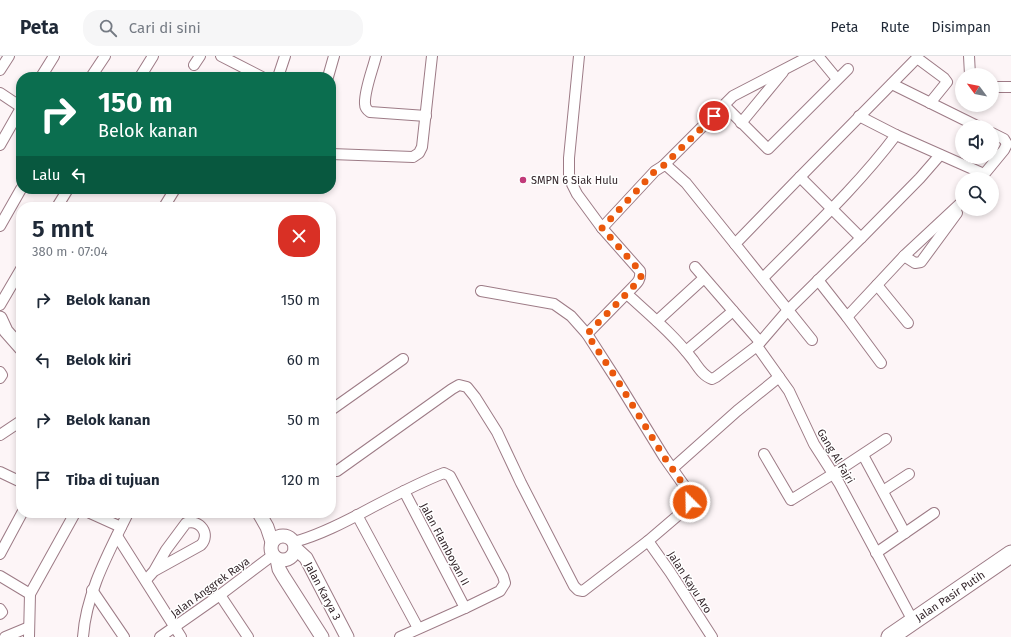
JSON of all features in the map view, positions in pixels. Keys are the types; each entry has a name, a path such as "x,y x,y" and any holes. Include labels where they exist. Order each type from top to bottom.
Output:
{"highway":[{"name":"Jalan Pasir Putih","path":"890,637 1011,554"}],"street":[{"path":"0,70 9,56"},
{"path":"44,72 54,56"},
{"path":"94,72 105,56"},
{"path":"143,72 153,56"},
{"path":"221,56 252,72"},
{"path":"280,72 285,56"},
{"path":"329,72 334,56"},
{"path":"376,56 366,95 364,106 366,109 370,112 426,116"},
{"path":"336,154 413,158 419,153 422,148 432,56"},
{"path":"579,56 569,158 569,175 577,194 602,228 640,271 641,277 627,294 587,334"},
{"path":"602,228 655,171 663,166 733,96 810,56"},
{"path":"818,56 837,79"},
{"path":"969,56 970,68"},
{"path":"735,244 917,58 947,82 930,103"},
{"path":"741,123 786,68"},
{"path":"724,105 768,149 848,69"},
{"path":"892,84 965,120"},
{"path":"999,87 1011,86"},
{"path":"0,93 16,104"},
{"path":"0,145 16,116"},
{"path":"859,116 896,136 940,155 973,172"},
{"path":"763,278 832,208 896,136"},
{"path":"999,136 1004,139 1007,144 999,156"},
{"path":"627,294 657,321 686,351 704,374 712,379 759,344 788,310 920,178 940,155"},
{"path":"987,172 993,164"},
{"path":"663,166 670,168 686,183 812,340"},
{"path":"800,177 861,238"},
{"path":"0,226 18,194"},
{"path":"847,317 904,256 955,209"},
{"path":"904,256 915,264 922,262 955,216"},
{"name":"Gang Al Fajri","path":"695,267 759,344 788,392 814,444 833,474 914,621"},
{"path":"0,305 16,278"},
{"path":"657,321 704,278"},
{"path":"818,280 882,363"},
{"path":"877,285 908,323"},
{"path":"336,471 459,385 467,387 497,432 521,483 576,588 583,591 648,541 689,506 690,498 688,491 664,457 616,378 587,334 571,316 554,304 481,291"},
{"path":"686,351 733,311"},
{"path":"0,318 3,333 16,344"},
{"path":"336,406 403,359"},
{"path":"0,372 2,375 0,378"},
{"path":"673,468 737,411 779,377"},
{"path":"0,435 16,427"},
{"path":"764,454 791,500 886,439"},
{"path":"863,455 905,533"},
{"path":"0,472 16,480"},
{"path":"286,542 308,538 444,473 450,476 503,576 505,583 500,591 466,608 400,637"},
{"path":"883,492 909,474"},
{"name":"Jalan Flamboyan II","path":"404,491 466,608"},
{"path":"876,553 934,513"},
{"path":"357,515 418,628"},
{"path":"0,554 19,518"},
{"path":"5,637 29,632 30,594 72,518"},
{"path":"98,518 119,531 146,580 181,637"},
{"path":"83,637 84,620 92,590 126,518"},
{"name":"Jalan Karya 3","path":"262,518 267,527 306,558 347,637"},
{"path":"146,580 154,571 166,550 186,523 194,522 201,526 205,531 204,542 201,545 154,571"},
{"name":"Jalan Kayu Aro","path":"648,541 712,637"},
{"name":"Jalan Karya 3","path":"286,542 271,549 279,570 322,637"},
{"name":"Jalan Karya 3","path":"275,557 280,560 288,560 293,555 286,542"},
{"name":"Jalan Anggrek Raya","path":"160,637 275,557"},
{"path":"0,576 30,594"},
{"path":"92,590 124,637"},
{"path":"220,595 248,637"},
{"path":"0,609 2,612 0,614"}],"place":[{"name":"SMPN 6 Siak Hulu","path":"523,180"}],"route":[{"path":"690,502 688,491 664,457 616,378 587,334 614,308 641,277 640,271 602,228 655,171 663,166 714,116"}]}
